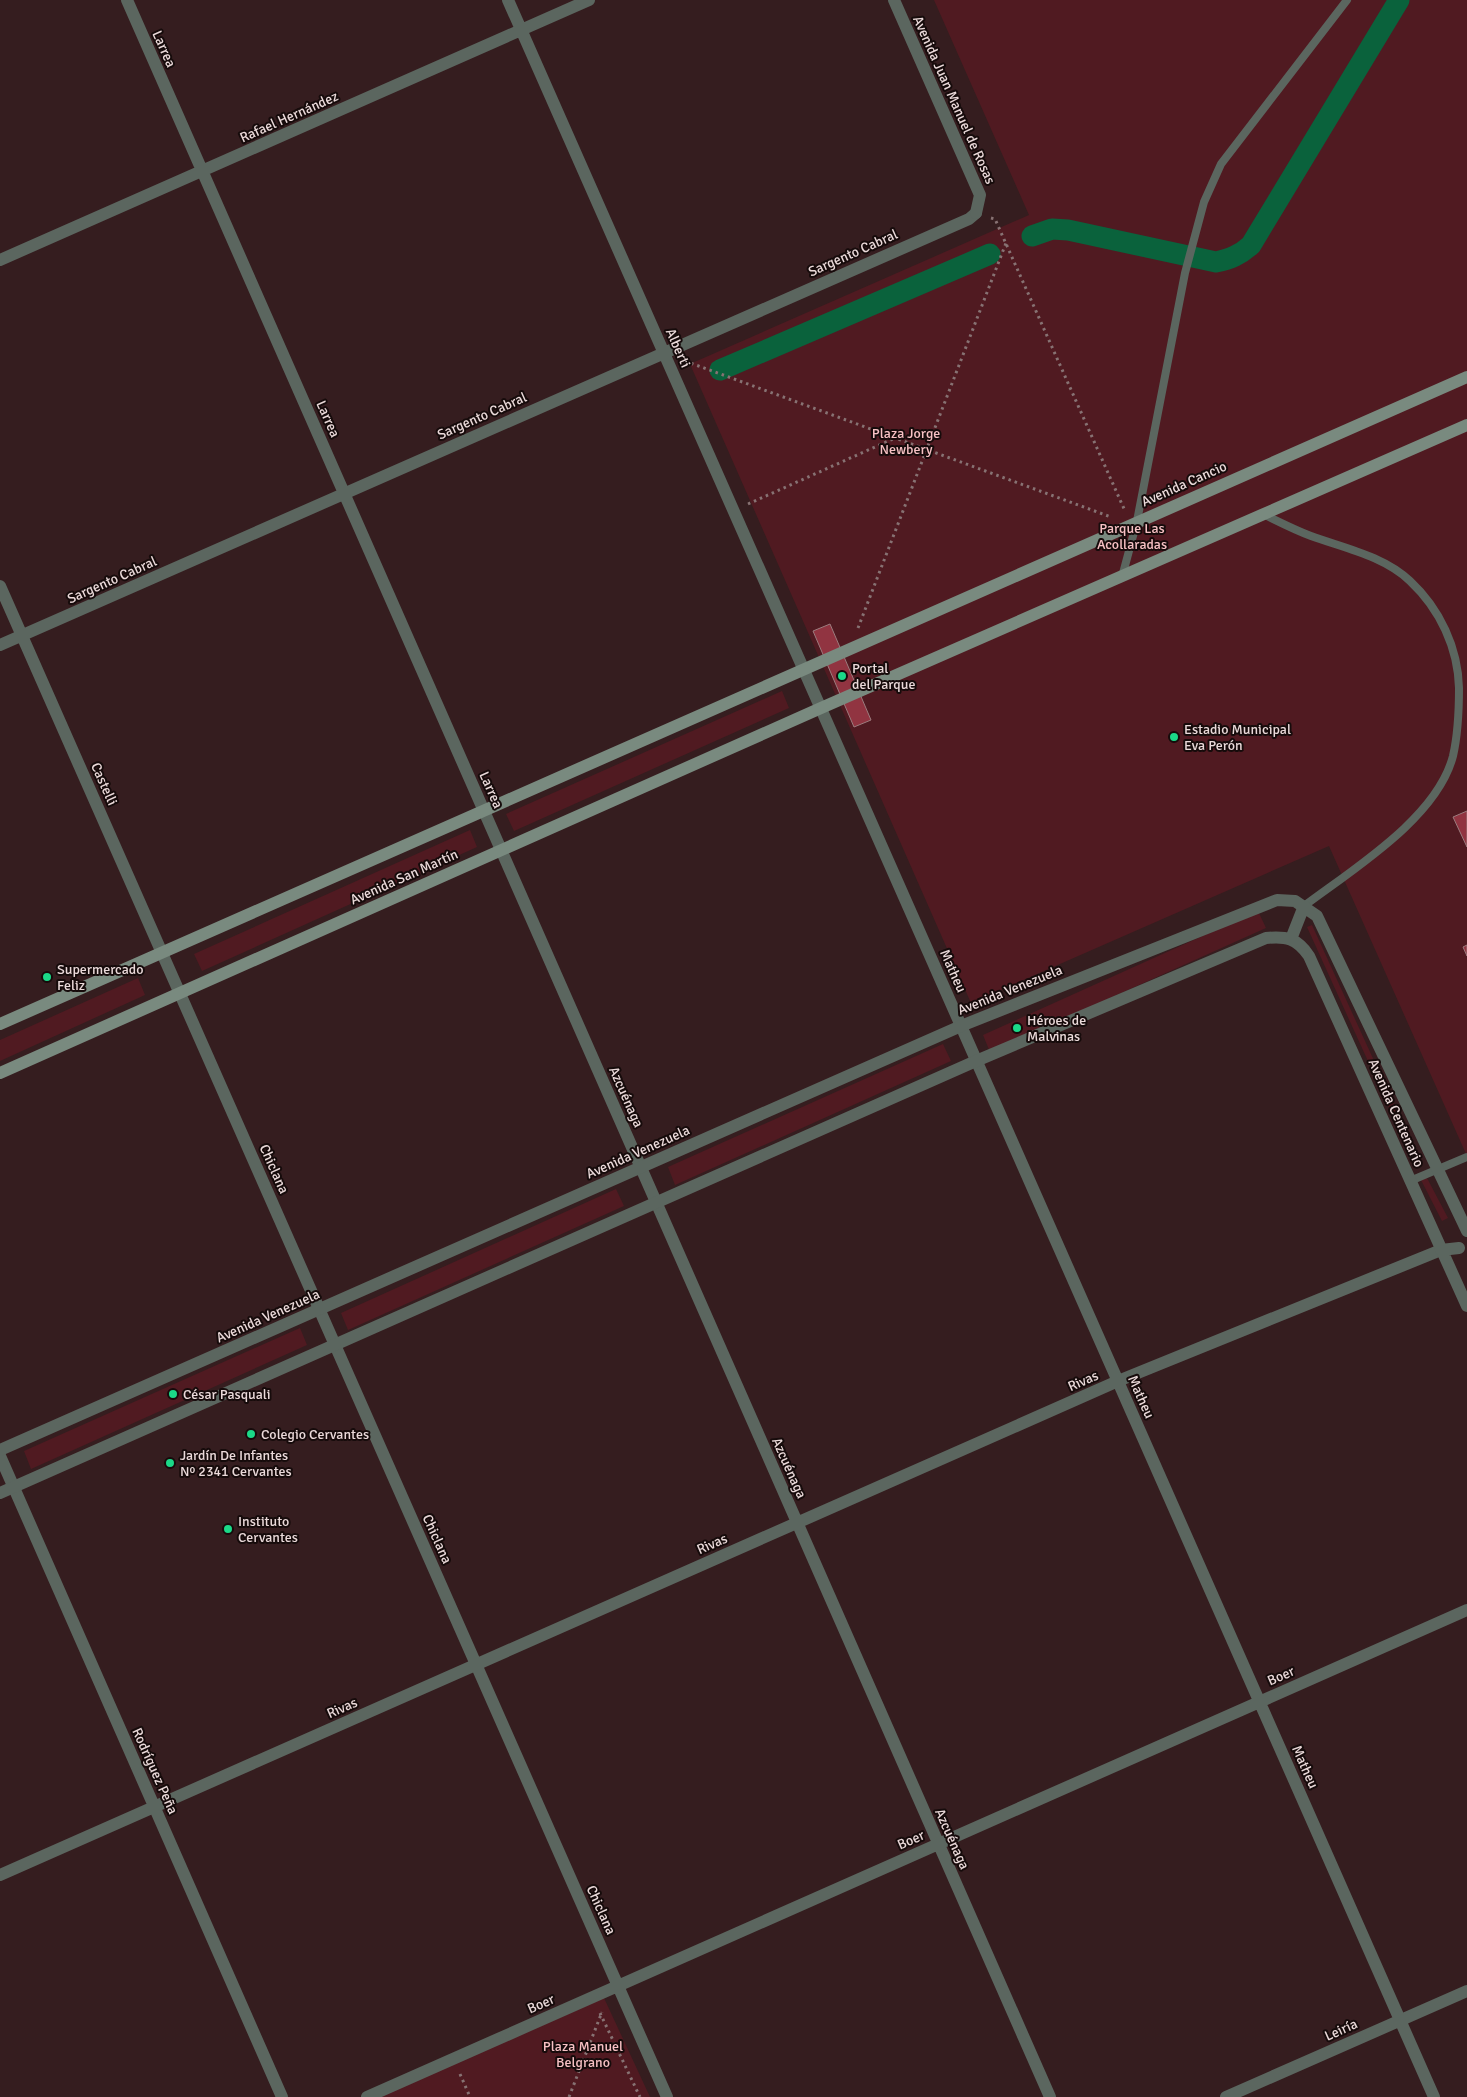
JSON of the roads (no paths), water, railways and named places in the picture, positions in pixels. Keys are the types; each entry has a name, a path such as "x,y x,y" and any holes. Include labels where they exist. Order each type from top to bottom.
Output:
{"main road":[{"name":"Avenida Cancio","path":"803,669 1467,377"},
{"path":"820,708 1467,425"},
{"name":"Avenida San Martín","path":"0,1024 803,669"},
{"name":"Avenida San Martín","path":"0,1073 820,708"}],"street":[{"name":"Larrea","path":"127,0 501,851"},
{"name":"Alberti","path":"508,0 820,708"},
{"name":"Rafael Hernández","path":"0,260 589,0"},
{"name":"Avenida Juan Manuel de Rosas","path":"894,0 980,195 976,213"},
{"name":"Sargento Cabral","path":"0,646 969,219 976,213"},
{"name":"Castelli","path":"0,586 180,994"},
{"name":"Matheu","path":"820,708 1434,2097"},
{"name":"Azcuénaga","path":"501,851 1050,2097"},
{"name":"Avenida Venezuela","path":"0,1450 961,1026 1277,900 1300,904"},
{"path":"0,1493 976,1061 1266,938 1279,936 1290,939 1300,904"},
{"name":"Avenida Centenario","path":"1300,904 1317,916 1467,1231"},
{"name":"Avenida Centenario","path":"1290,939 1302,946 1309,956 1467,1306"},
{"name":"Chiclana","path":"180,994 667,2097"},
{"name":"Rivas","path":"0,1875 1118,1381 1441,1250 1463,1248"},
{"name":"Rodríguez Peña","path":"0,1456 282,2097"},
{"name":"Boer","path":"367,2097 1467,1610"},
{"name":"Leiría","path":"1226,2097 1467,1991"}],"lane":[{"path":"1122,577 1185,273 1204,202 1221,164 1347,0"},
{"path":"1263,514 1309,535 1379,561 1410,581 1430,606 1449,635 1458,674 1459,712 1452,757 1439,788 1418,815 1394,838 1300,904"},
{"path":"1410,1181 1467,1157"}],"waterway":[{"path":"1032,236 1052,229 1068,230 1216,262 1230,258 1243,251 1251,245 1399,0"},
{"path":"720,370 990,254"}],"place":[{"name":"Portal del Parque","path":"842,676"},
{"name":"Estadio Municipal Eva Perón","path":"1174,737"},
{"name":"Supermercado Feliz","path":"47,977"},
{"name":"Héroes de Malvinas","path":"1017,1028"},
{"name":"César Pasquali","path":"173,1394"},
{"name":"Colegio Cervantes","path":"251,1434"},
{"name":"Jardín De Infantes Nº 2341 Cervantes","path":"170,1463"},
{"name":"Instituto Cervantes","path":"228,1529"}],"park label":[{"name":"Plaza Jorge Newbery","path":"906,442"},
{"name":"Parque Las Acollaradas","path":"1132,536"},
{"name":"Plaza Manuel Belgrano","path":"583,2054"}]}
